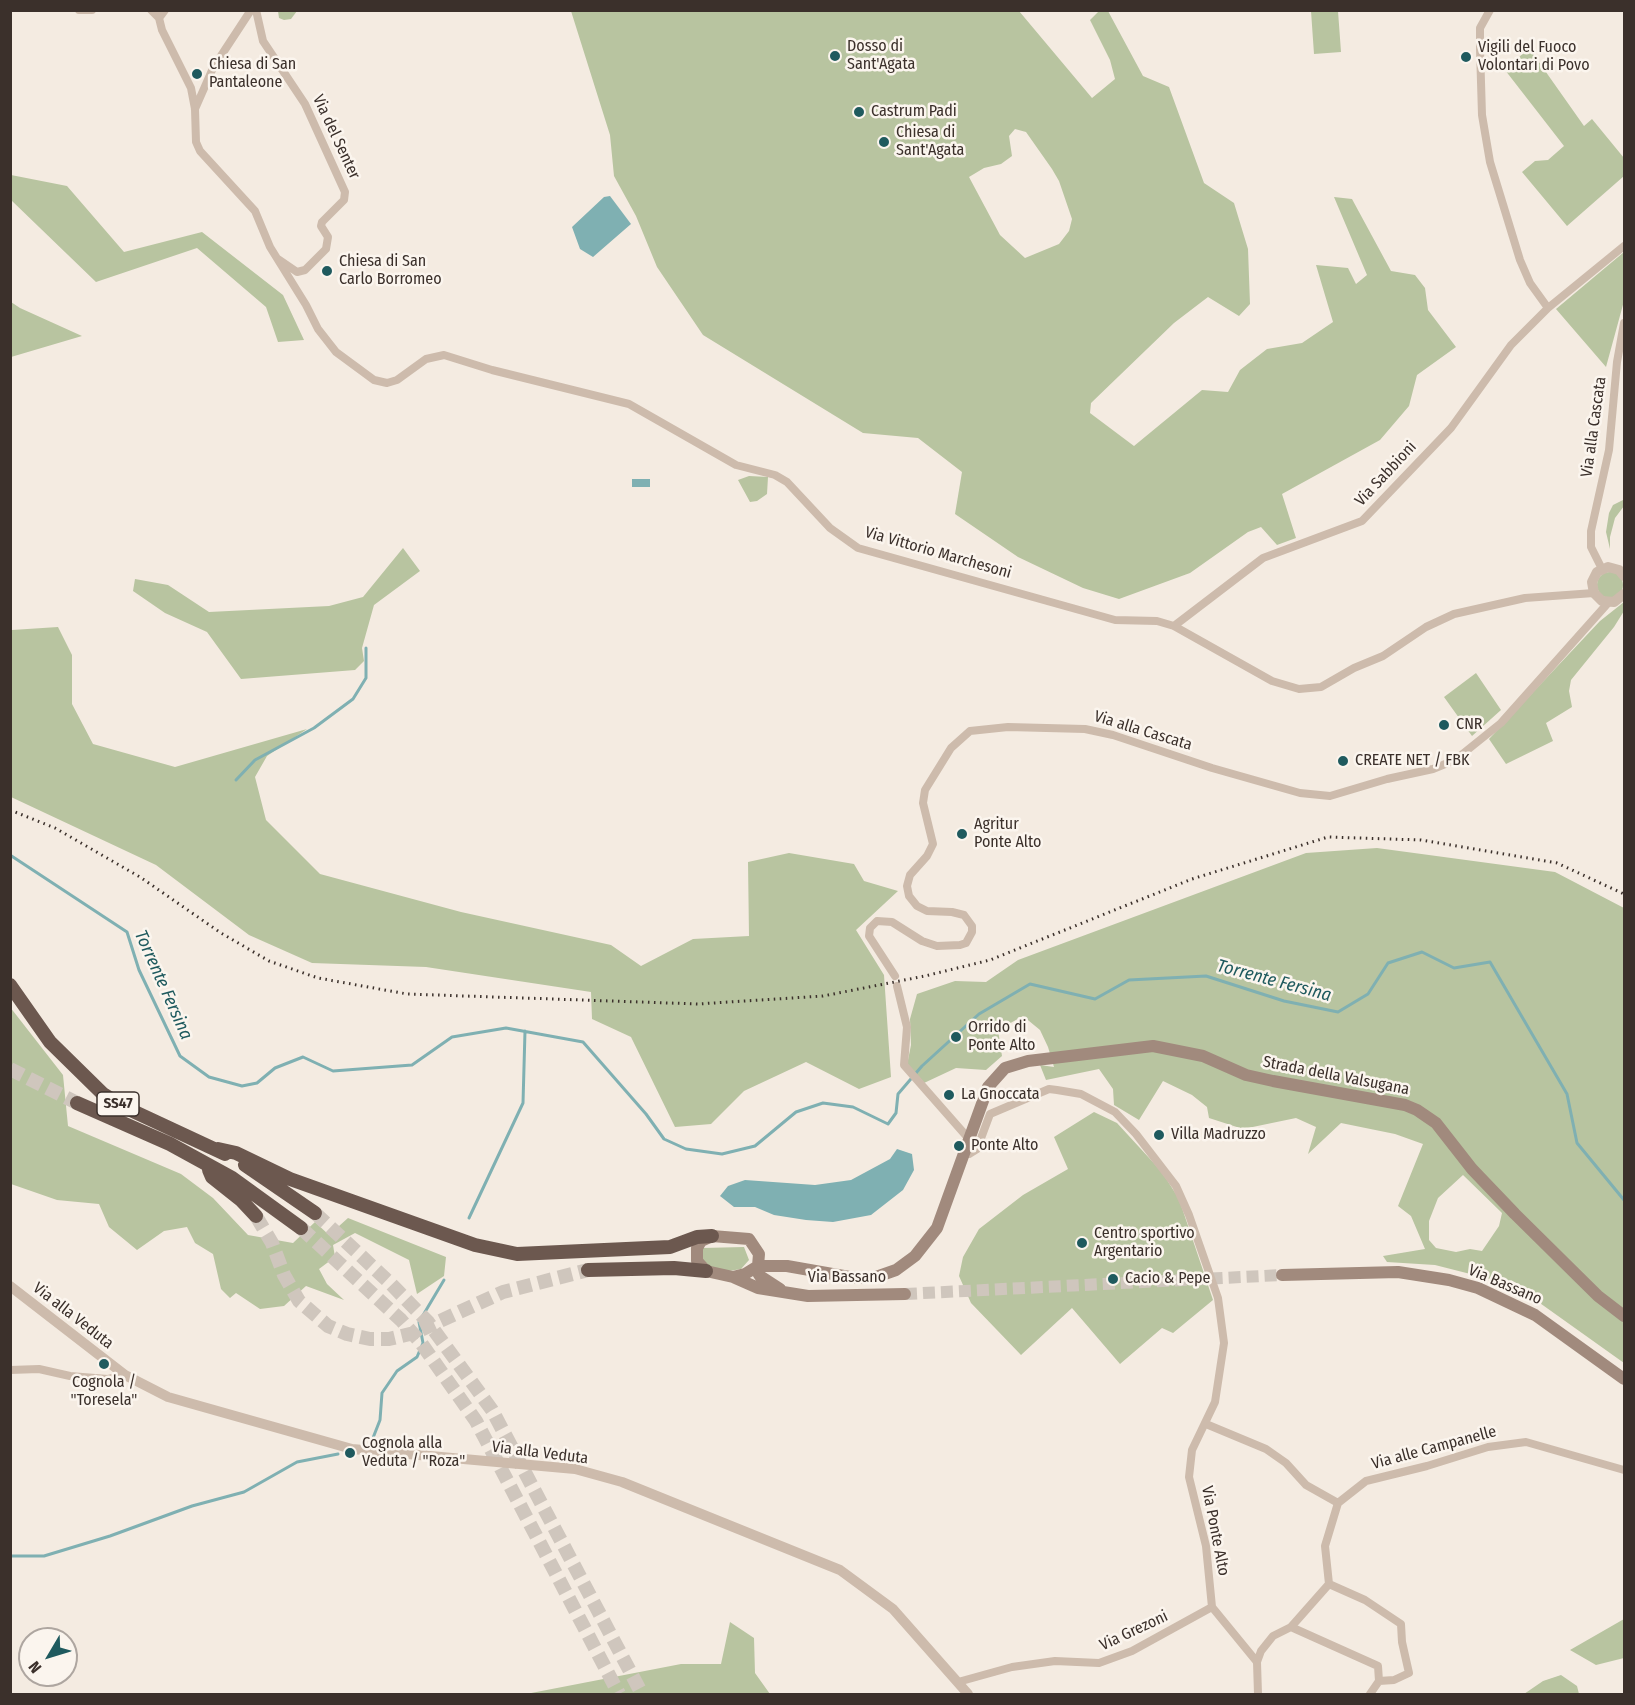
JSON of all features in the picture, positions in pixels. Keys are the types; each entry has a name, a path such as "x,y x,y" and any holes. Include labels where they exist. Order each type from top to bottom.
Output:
{"highway":[{"name":"SS47","path":"10,985 50,1042 103,1094 122,1106 218,1149 315,1213"},
{"name":"SS47","path":"77,1103 152,1136 207,1165 240,1184 301,1228"},
{"path":"218,1149 236,1153 290,1179 474,1245 517,1254 670,1247 697,1237 712,1236"},
{"path":"207,1165 212,1177 241,1200 256,1216"},
{"path":"588,1270 674,1268 706,1271"}],"main road":[{"name":"Strada della Valsugana","path":"733,1277 756,1267 787,1266 866,1278 887,1274 906,1264 937,1228 988,1087 1005,1068 1028,1061 1136,1046 1172,1048 1203,1056 1245,1075 1405,1104 1436,1123 1472,1169 1500,1199 1598,1296 1624,1316"},
{"name":"Strada della Valsugana","path":"712,1236 742,1237 787,1266"},
{"path":"712,1236 702,1241 697,1248 697,1261 706,1271 733,1277"},
{"path":"756,1267 759,1254 757,1247"},
{"name":"Via Bassano","path":"756,1267 760,1276 789,1294"},
{"name":"Via Bassano","path":"1282,1275 1398,1272 1440,1278 1478,1288 1535,1315 1624,1379"},
{"name":"Via Bassano","path":"733,1277 758,1288 789,1294 831,1296 905,1294"}],"street":[{"path":"79,10 92,10"},
{"name":"Via Vittorio Marchesoni","path":"152,10 162,14 162,30 191,88 195,109 196,142 200,151 255,211 275,257 318,328 336,352 374,380 387,383 397,380 426,359 444,355 492,370 629,404 736,465 775,475 787,482 830,528 858,548 1115,620 1157,621 1174,626 1285,686 1309,690 1321,687 1354,668 1383,656 1426,627 1454,614 1525,598 1594,593"},
{"name":"Via Vittorio Marchesoni","path":"195,109 213,68 251,10"},
{"name":"Via del Senter","path":"256,10 263,41 305,104 345,192 344,200 322,222 321,226 328,237 326,249 305,270 297,272 275,257"},
{"path":"1490,10 1480,28 1482,115 1490,162 1520,260 1530,283 1548,308"},
{"name":"Via Sabbioni","path":"1174,626 1263,558 1362,521 1451,428 1508,349 1548,308 1624,246"},
{"name":"Via alla Cascata","path":"1602,569 1591,547 1591,531 1609,450 1617,362 1624,323"},
{"path":"1624,575 1613,568 1602,569 1592,582 1594,593 1608,603 1624,595"},
{"name":"Via alla Cascata","path":"895,976 869,936 870,928 877,921 892,922 922,941 937,946 966,943 972,932 972,926 964,915 927,911 917,906 909,896 907,886 910,875 927,856 933,844 923,803 925,790 951,748 970,731 1008,727 1084,729 1113,735 1212,768 1300,793 1330,796 1442,766 1464,754 1501,723 1608,603"},
{"path":"897,986 907,1027 903,1061 907,1071 969,1138"},
{"name":"Via Ponte Alto","path":"964,1152 969,1154 977,1149 990,1114 1054,1089 1081,1094 1115,1112 1167,1172 1183,1200 1221,1305 1224,1359 1215,1402 1192,1450 1189,1477 1206,1546 1212,1607"},
{"name":"Via alla Veduta","path":"10,1286 125,1375 168,1397 336,1446 575,1469 622,1482 840,1570 893,1609 968,1695"},
{"path":"10,1370 39,1369 70,1376 108,1379 125,1375"},
{"path":"1206,1424 1266,1449 1286,1463 1306,1485 1338,1503 1325,1546 1329,1584 1291,1628 1272,1636 1261,1651 1257,1662 1258,1695"},
{"name":"Via alle Campanelle","path":"1338,1503 1366,1481 1427,1466 1488,1447 1526,1442 1624,1470"},
{"path":"1329,1584 1365,1600 1401,1624 1402,1642 1409,1673 1394,1680 1379,1681"},
{"path":"1212,1607 1257,1662"},
{"name":"Via Grezoni","path":"958,1682 1012,1667 1055,1661 1099,1664 1131,1651 1212,1607"},
{"path":"1291,1628 1378,1666 1379,1681 1370,1695"}],"green space":[{"path":"278,10 297,11 291,19 284,20 279,18"},
{"path":"571,11 1019,11 1092,98 1115,79 1110,60 1090,20 1099,11 1108,11 1143,76 1169,87 1204,183 1234,203 1248,249 1250,304 1239,316 1208,297 1174,323 1091,403 1090,413 1134,446 1202,390 1228,392 1240,370 1267,349 1302,343 1333,322 1316,265 1348,268 1356,284 1367,275 1334,197 1352,199 1391,271 1415,275 1425,288 1428,310 1456,347 1417,375 1409,406 1380,440 1282,494 1296,538 1277,545 1261,527 1248,532 1190,573 1119,599 1083,588 1018,557 955,514 962,472 918,438 863,433 703,335 657,267 636,216 614,176 610,135","holes":["1015,129 1026,132 1059,181 1072,219 1069,231 1059,244 1025,258 1000,235 969,177 984,168 1001,164 1012,156 1009,136"]},
{"path":"1311,11 1338,11 1341,52 1314,54"},
{"path":"1529,48 1584,126 1592,119 1624,158 1624,176 1567,226 1522,172 1535,161 1548,160 1564,146 1505,70"},
{"path":"11,175 67,186 124,252 202,232 283,295 304,340 278,342 266,307 197,248 96,282 11,200"},
{"path":"1624,252 1624,301 1606,367 1556,309"},
{"path":"11,302 20,308 82,336 11,357"},
{"path":"749,476 768,477 767,494 757,501 750,502 738,480"},
{"path":"1623,500 1624,506 1615,518 1610,537 1610,549 1606,532 1609,513 1613,505"},
{"path":"403,548 420,571 374,605 362,648 364,661 355,670 241,679 207,632 165,613 133,591 135,579 168,585 209,612 329,606 363,597"},
{"path":"1610,572 1619,576 1623,585 1619,594 1610,598 1601,594 1597,585 1601,576"},
{"path":"1624,602 1624,611 1614,627 1571,680 1569,691 1572,707 1546,723 1553,741 1506,764 1489,739 1600,621"},
{"path":"58,627 72,655 72,704 93,744 175,767 307,729 267,756 255,777 266,820 320,874 461,912 611,945 641,966 693,939 749,936 748,862 789,853 854,864 864,881 898,891 856,930 884,975 891,1077 859,1089 806,1062 744,1091 711,1124 675,1127 631,1037 592,1019 591,992 426,967 312,963 249,935 156,865 11,797 12,630"},
{"path":"1476,673 1501,710 1472,736 1444,697"},
{"path":"1377,848 1555,872 1624,908 1624,1363 1537,1301 1515,1282 1490,1279 1435,1265 1387,1262 1383,1256 1425,1249 1411,1216 1398,1206 1423,1144 1395,1134 1341,1123 1308,1154 1316,1127 1296,1118 1243,1129 1209,1118 1207,1107 1192,1095 1163,1081 1139,1120 1114,1105 1113,1089 1099,1069 1046,1080 1040,1065 1054,1067 1048,1047 1040,1030 1023,1016 998,1030 1002,1056 986,1070 956,1068 924,1083 907,1065 911,1045 910,1019 917,994 955,981 986,982 1018,960 1306,853","holes":["1463,1175 1502,1213 1499,1226 1482,1251 1470,1249 1456,1252 1436,1248 1429,1240 1429,1221 1438,1198"]},
{"path":"10,1007 63,1075 68,1126 181,1174 213,1198 248,1235 293,1243 315,1222 329,1235 348,1218 446,1257 444,1276 417,1294 409,1260 355,1233 333,1245 335,1257 319,1269 327,1284 344,1300 306,1286 284,1306 260,1309 236,1293 230,1298 221,1289 213,1254 195,1243 187,1227 164,1231 137,1250 109,1227 99,1204 57,1200 11,1184"},
{"name":"Centro sportivo Argentario","path":"1094,1112 1117,1123 1162,1172 1179,1199 1213,1300 1173,1333 1162,1328 1120,1364 1072,1308 1021,1355 971,1303 959,1276 963,1257 979,1229 1023,1195 1068,1169 1054,1137"},
{"path":"744,1247 749,1260 741,1269 723,1272 703,1264 702,1248"},
{"path":"1624,1619 1624,1658 1596,1665 1570,1650"},
{"path":"730,1622 754,1638 755,1673 770,1694 526,1694 681,1664 721,1664"},
{"path":"1561,1675 1577,1686 1579,1694 1524,1694 1543,1681"}],"water":[{"path":"610,196 631,224 593,257 580,249 572,227 604,197"},
{"path":"632,479 650,479 650,487 632,487"},
{"path":"897,1149 912,1154 914,1170 903,1190 871,1215 833,1222 806,1220 774,1215 755,1207 734,1207 720,1196 728,1186 745,1180 815,1185 851,1180 890,1159"}],"waterway":[{"path":"236,780 255,760 314,728 353,699 366,678 366,648"},
{"name":"Torrente Fersina","path":"10,855 127,932 139,970 180,1056 209,1077 242,1086 257,1083 275,1068 303,1057 333,1071 412,1065 452,1037 506,1028 583,1042 646,1114 664,1139 686,1149 722,1154 755,1146 796,1112 823,1103 853,1107 888,1124 896,1113 898,1094 922,1066 979,1014 1030,984 1095,999 1129,980 1206,976 1284,1001 1338,1012 1368,994 1388,963 1422,952 1454,968 1490,962 1567,1094 1577,1143 1624,1200"},
{"path":"469,1218 523,1103 525,1031"},
{"path":"371,1443 380,1420 382,1393 397,1371 417,1357 423,1343 419,1322 444,1280"},
{"path":"10,1556 44,1556 110,1536 192,1506 244,1492 297,1462 338,1454"}],"tunnel":[{"path":"10,1069 77,1103"},
{"path":"315,1213 428,1322 492,1410 642,1694"},
{"path":"256,1216 272,1243 284,1275 299,1301 328,1326 347,1334 370,1339 389,1339 414,1333 503,1292 588,1270"},
{"path":"301,1228 401,1320 421,1343 476,1421 619,1694"},
{"path":"905,1294 1282,1275"}],"railway":[{"path":"10,810 55,828 140,877 221,933 269,961 318,978 407,994 698,1004 823,996 925,976 990,960 1192,879 1328,837 1421,840 1557,863 1624,894"}],"place":[{"name":"Dosso di Sant'Agata","path":"835,56"},
{"name":"Vigili del Fuoco Volontari di Povo","path":"1466,57"},
{"name":"Chiesa di San Pantaleone","path":"197,74"},
{"name":"Castrum Padi","path":"859,112"},
{"name":"Chiesa di Sant'Agata","path":"884,142"},
{"name":"Chiesa di San Carlo Borromeo","path":"327,271"},
{"name":"CNR","path":"1444,725"},
{"name":"CREATE NET / FBK","path":"1343,761"},
{"name":"Agritur Ponte Alto","path":"962,834"},
{"name":"Orrido di Ponte Alto","path":"956,1037"},
{"name":"La Gnoccata","path":"949,1095"},
{"name":"Villa Madruzzo","path":"1159,1135"},
{"name":"Ponte Alto","path":"959,1146"},
{"name":"Centro sportivo Argentario","path":"1082,1243"},
{"name":"Cacio & Pepe","path":"1113,1279"},
{"name":"Cognola / \"Toresela\"","path":"104,1364"},
{"name":"Cognola alla Veduta / \"Roza\"","path":"350,1453"}]}
